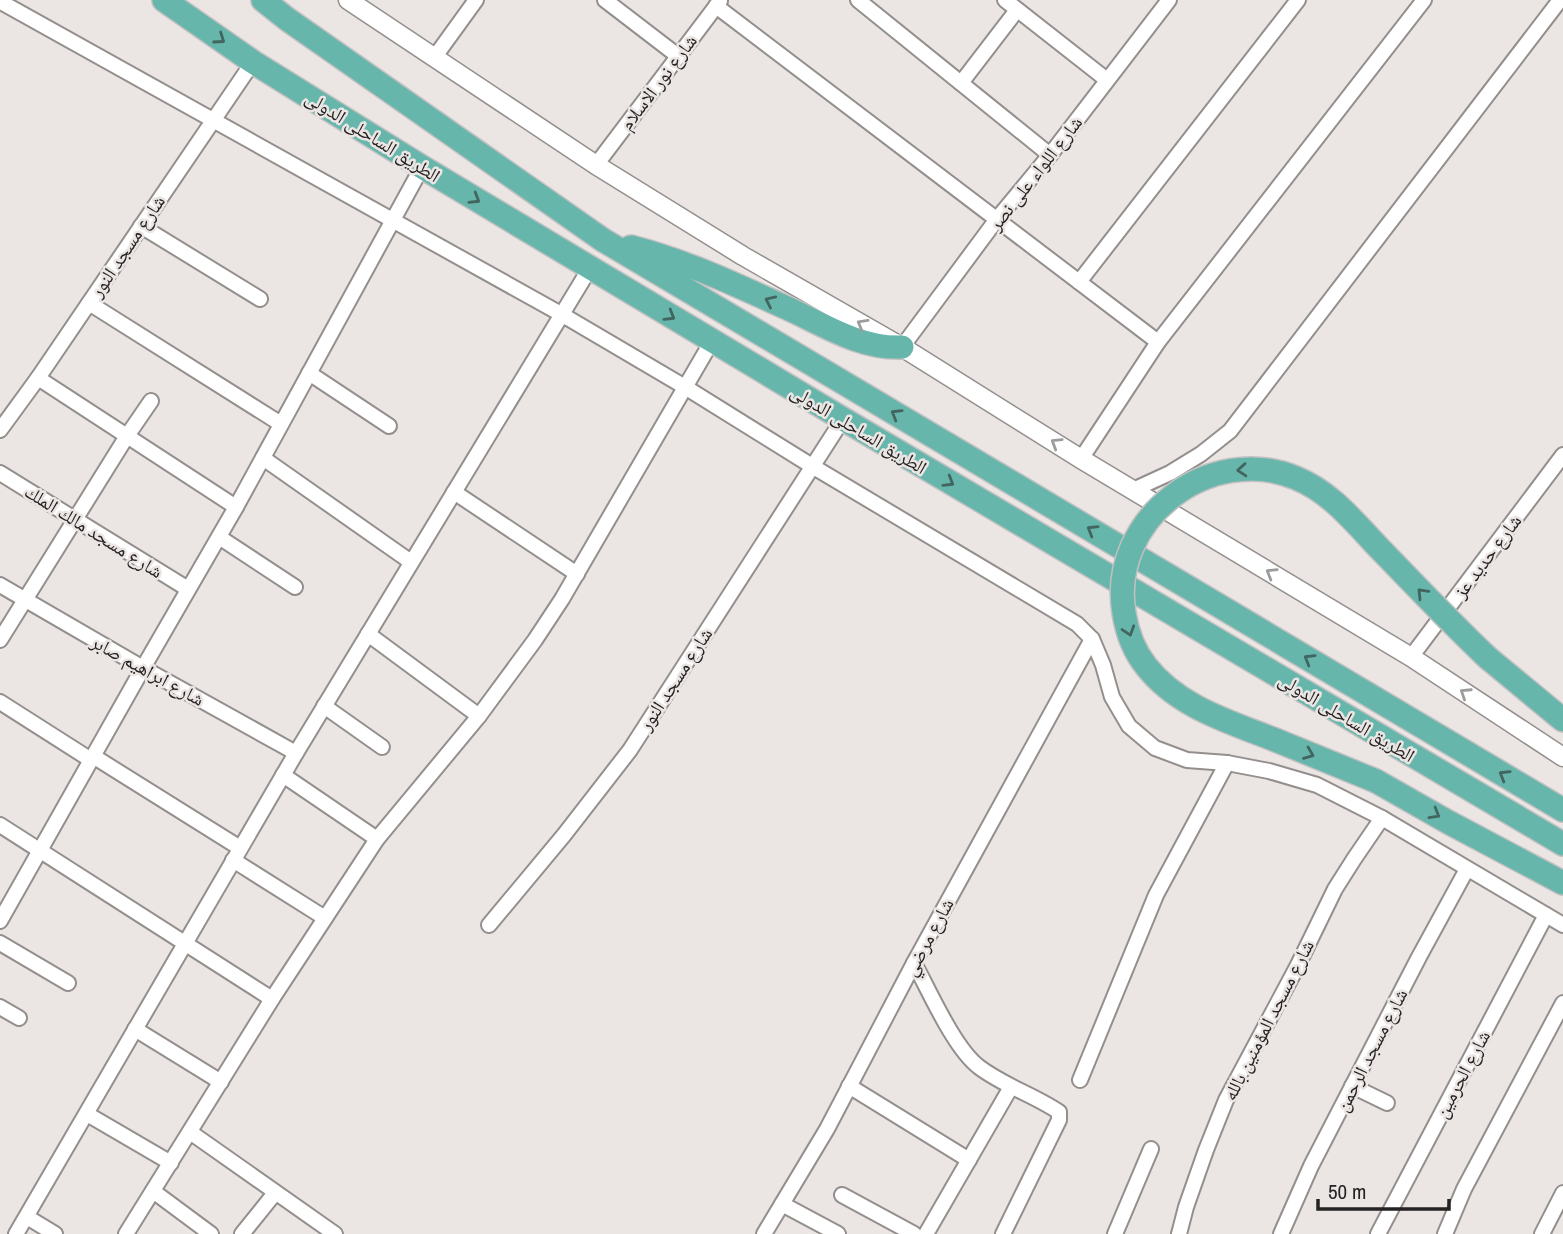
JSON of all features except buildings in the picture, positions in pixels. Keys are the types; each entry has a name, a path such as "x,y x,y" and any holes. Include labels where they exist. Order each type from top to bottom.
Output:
{"highway":[{"name":"الطريق الساحلى الدولى","path":"164,0 253,62 422,167 1563,844"},
{"name":"الطريق الساحلى الدولى","path":"263,0 603,240 1563,810"},
{"path":"603,240 644,250 721,278 861,342 902,348"},
{"path":"1563,720 1457,629 1334,502 1296,477 1256,469 1215,473 1172,495 1151,516 1134,542 1122,589 1126,621 1137,652 1146,666 1168,688 1196,708 1376,780 1563,884"}],"street":[{"path":"348,0 596,165 1410,657 1563,757"},
{"path":"434,58 476,0"},
{"path":"605,0 678,56"},
{"path":"858,0 1050,155"},
{"path":"1005,0 1107,80"},
{"path":"1079,282 1298,0"},
{"path":"1081,459 1158,342 1424,0"},
{"path":"1133,490 1170,473 1201,454 1230,431 1560,0"},
{"path":"1,2 561,314 1077,624 1092,639 1112,697 1129,726 1155,748 1187,760 1227,763 1269,771 1317,785 1382,818 1563,925"},
{"name":"شارع اللواء على نصر","path":"902,348 997,219 1107,80 1163,2"},
{"path":"719,3 1158,342"},
{"name":"شارع نور الاسلام","path":"596,165 719,3"},
{"path":"961,83 1017,10"},
{"name":"شارع مسجد النور","path":"0,430 253,62"},
{"path":"0,921 6,898 41,851 236,507 422,167"},
{"path":"141,226 260,299"},
{"path":"16,1234 296,753 590,268"},
{"path":"89,303 281,424"},
{"path":"126,1234 272,999 376,839 479,716 535,640 577,574 712,341"},
{"path":"309,373 389,426"},
{"path":"38,377 236,507"},
{"path":"0,639 151,401"},
{"name":"شارع مسجد النور","path":"488,925 564,835 630,750 843,419"},
{"name":"شارع حديد عز","path":"1410,657 1563,455"},
{"path":"263,457 411,562"},
{"name":"شارع مسجد مالك الملك","path":"0,473 188,589"},
{"path":"454,492 577,574"},
{"path":"219,537 295,587"},
{"name":"شارع ابراهيم صابر","path":"0,585 296,753"},
{"path":"368,634 479,716"},
{"name":"شارع مرضي","path":"764,1234 827,1129 914,963 1092,639"},
{"path":"0,702 92,758 236,854 325,918"},
{"path":"324,706 382,747"},
{"path":"1080,1080 1156,895 1227,763"},
{"path":"283,775 376,839"},
{"name":"شارع مسجد المؤمنين بالله","path":"1179,1234 1206,1150 1226,1100 1335,889 1382,818"},
{"path":"0,825 272,999"},
{"name":"شارع مسجد الرحمن","path":"1281,1234 1311,1166 1467,869"},
{"name":"شارع الحرمين","path":"1378,1234 1546,915"},
{"path":"0,943 68,983"},
{"path":"914,963 963,1051 977,1066 1059,1112 1060,1116 1003,1234"},
{"path":"1445,1234 1464,1189 1563,1003"},
{"path":"0,1007 19,1018"},
{"path":"135,1029 220,1082"},
{"path":"849,1086 969,1160"},
{"path":"1353,1086 1387,1103"},
{"path":"926,1234 1011,1087"},
{"path":"87,1114 171,1163"},
{"path":"190,1132 335,1234"},
{"path":"1115,1234 1151,1149"},
{"path":"153,1191 211,1234"},
{"path":"242,1234 275,1193"},
{"path":"1542,1234 1563,1194"},
{"path":"842,1195 914,1234"},
{"path":"782,1204 838,1234"},
{"path":"27,1217 55,1234"}]}
